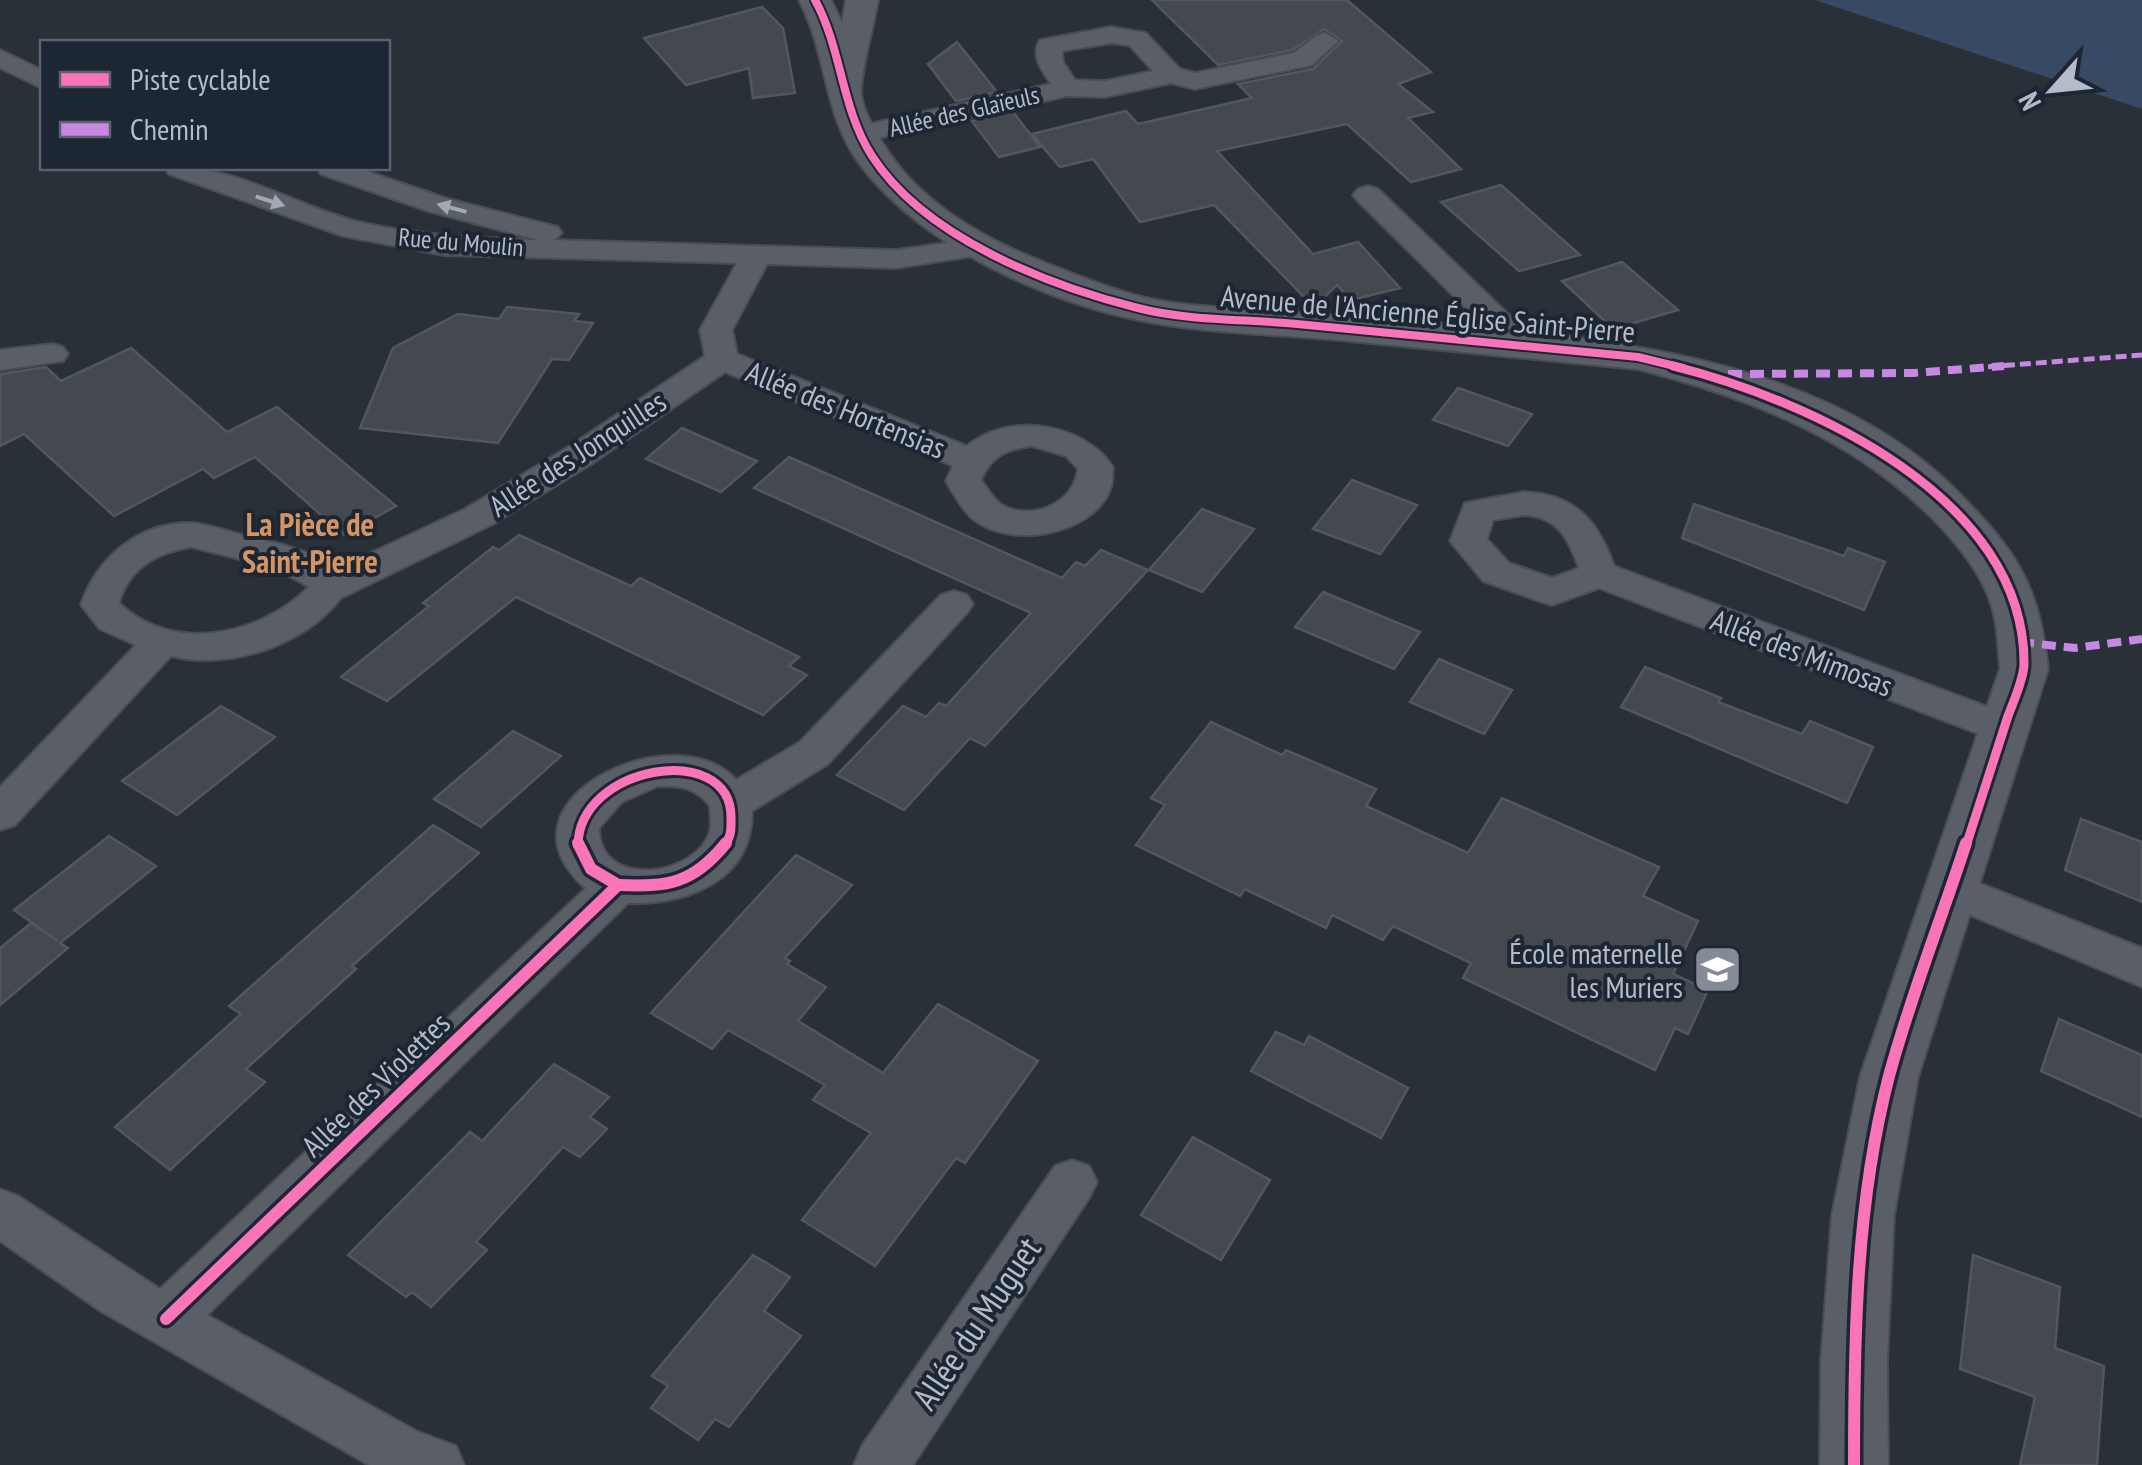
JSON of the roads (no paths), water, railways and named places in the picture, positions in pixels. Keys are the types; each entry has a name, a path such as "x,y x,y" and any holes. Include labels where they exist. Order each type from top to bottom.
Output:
{"street":[{"name":"Avenue de l'Ancienne Église Saint-Pierre","path":"816,0 853,114 878,164 916,203 976,248 1067,286 1141,309 1638,357 1709,374 1803,407 1890,454 1944,502 1990,556 2018,614 2024,668 1954,890 1936,927 1889,1077 1863,1215 1854,1361 1854,1465"},
{"path":"853,114 862,0"},
{"name":"Allée des Glaïeuls","path":"1067,88 1050,62 1048,46 1111,35 1136,38 1170,75"},
{"name":"Allée des Glaïeuls","path":"853,114 1067,88 1104,89 1170,75 1195,81 1303,59 1325,41"},
{"path":"0,58 40,79"},
{"name":"Rue du Moulin","path":"185,170 354,230 444,246 755,258 896,259 976,248"},
{"name":"Rue du Moulin","path":"338,170 438,205 539,232 755,258"},
{"path":"1368,195 1499,324 1516,346"},
{"path":"722,359 716,330 755,258"},
{"path":"0,360 52,354"},
{"name":"Allée des Hortensias","path":"722,359 970,460"},
{"name":"Allée des Jonquilles","path":"328,589 323,576 286,558 192,536 170,537 116,566 104,585 100,605 110,620 162,641 221,649 252,642 317,604 328,589 478,517 579,456 722,359"},
{"name":"Allée des Mimosas","path":"1599,574 2006,729"},
{"path":"731,803 814,752 954,604"},
{"path":"0,814 162,641"},
{"path":"680,768 712,780 731,803 731,837 706,868 664,887 618,886 590,868 578,841 585,812 609,786 643,771 680,768"},
{"name":"Allée des Violettes","path":"166,1319 618,886"},
{"path":"1954,890 2142,968"},
{"name":"Allée du Muguet","path":"880,1465 1072,1182"},
{"path":"0,1212 117,1292 413,1462"}],"water":[{"path":"1815,0 2142,0 2142,109"}],"place":[{"name":"École maternelle les Muriers","path":"1718,969"}],"district":[{"name":"La Pièce de Saint-Pierre","path":"310,542"}]}
